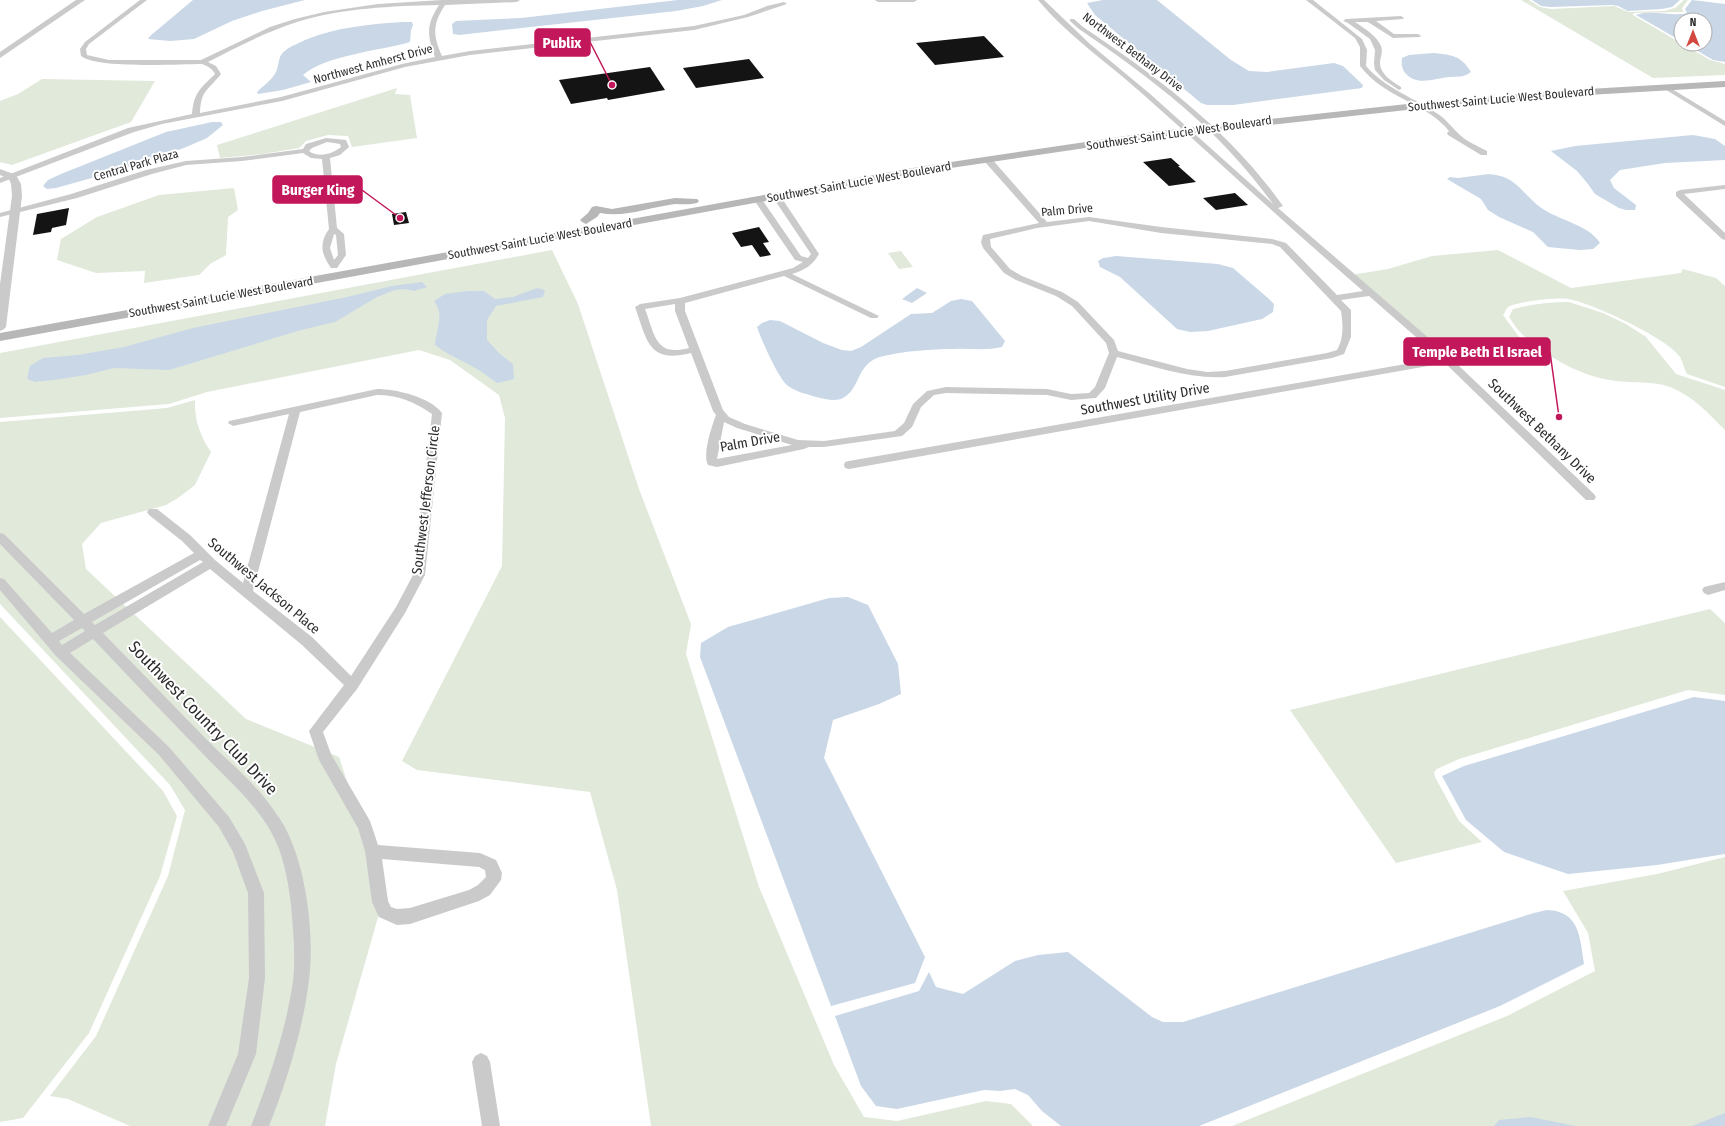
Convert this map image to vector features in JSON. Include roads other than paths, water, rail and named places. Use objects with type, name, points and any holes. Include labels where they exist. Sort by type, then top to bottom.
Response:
[{"type":"main road","points":[[0,326],[819,179],[993,154],[1036,143],[1202,120],[1407,98],[1646,81],[1725,78]]},
{"type":"main road","points":[[1665,87],[1666,83],[1725,78]]},
{"type":"main road","points":[[1585,92],[1591,89],[1640,85],[1646,81]]},
{"type":"main road","name":"Southwest Saint Lucie West Boulevard","points":[[0,337],[888,176],[909,169],[973,157],[1210,128],[1416,106],[1585,92],[1725,84]]},
{"type":"main road","points":[[758,200],[772,191],[819,179]]},
{"type":"main road","points":[[648,220],[669,212],[743,198],[763,189]]},
{"type":"main road","points":[[236,294],[266,285],[319,275],[329,272],[334,266]]},
{"type":"street","points":[[0,56],[81,0]]},
{"type":"street","points":[[144,0],[87,43],[83,48],[81,57],[109,62],[202,62],[212,65],[217,70],[218,74],[200,93],[197,99],[196,114]]},
{"type":"street","points":[[202,62],[261,33],[296,20],[318,15],[369,6],[517,0]]},
{"type":"street","points":[[878,0],[914,0]]},
{"type":"street","name":"Northwest Bethany Drive","points":[[1041,0],[1088,45],[1178,123]]},
{"type":"street","name":"Northwest Bethany Drive","points":[[1052,0],[1081,28],[1148,74],[1202,120]]},
{"type":"street","points":[[1309,0],[1363,43],[1364,48],[1362,66],[1368,74],[1388,90],[1407,98],[1419,111],[1444,130],[1458,136],[1467,143],[1467,146],[1481,154]]},
{"type":"street","points":[[1320,0],[1370,36],[1377,44],[1379,49],[1376,67],[1380,73],[1406,93],[1407,98]]},
{"type":"street","points":[[439,58],[432,41],[430,31],[433,21],[444,2]]},
{"type":"street","name":"Northwest Amherst Drive","points":[[0,181],[131,130],[196,114],[282,99],[380,70],[439,58],[694,28],[746,16],[769,7],[784,4]]},
{"type":"street","points":[[1337,22],[1401,18]]},
{"type":"street","points":[[1370,20],[1393,36],[1418,36]]},
{"type":"street","points":[[1665,87],[1725,124]]},
{"type":"street","name":"Southwest Bethany Drive","points":[[1202,120],[1236,152],[1282,209],[1312,242]]},
{"type":"street","name":"Southwest Bethany Drive","points":[[1178,123],[1446,360],[1590,497]]},
{"type":"street","points":[[326,140],[339,140],[345,144],[345,147],[339,152],[326,156],[309,155],[305,151],[309,146],[326,140]]},
{"type":"street","name":"Central Park Plaza","points":[[0,216],[186,162],[242,159],[305,151]]},
{"type":"street","points":[[987,155],[1045,225]]},
{"type":"street","points":[[326,156],[333,229],[326,238],[327,257],[334,266],[342,255],[340,234],[333,229]]},
{"type":"street","points":[[0,172],[13,177],[16,184],[17,196],[0,326]]},
{"type":"street","points":[[1725,188],[1680,192],[1680,196],[1725,237]]},
{"type":"street","points":[[695,350],[672,353],[661,352],[656,347],[640,307],[680,301],[796,270],[810,262],[815,254],[776,196]]},
{"type":"street","points":[[758,200],[798,258],[810,262]]},
{"type":"street","points":[[770,218],[788,214]]},
{"type":"street","name":"Palm Drive","points":[[817,444],[798,443],[741,426],[725,419],[721,415],[716,429],[711,458],[712,462],[717,463],[817,444],[898,434],[908,425],[917,406],[931,393],[946,390],[1047,392],[1071,397],[1092,396],[1100,388],[1114,353],[1111,342],[1075,304],[1059,294],[1019,278],[1006,271],[987,248],[985,242],[986,237],[1045,225],[1095,220],[1161,230],[1272,242],[1283,245],[1346,310],[1348,319],[1345,346],[1342,352],[1329,356],[1225,374],[1207,375],[1187,372],[1114,353]]},
{"type":"street","points":[[789,244],[806,241]]},
{"type":"street","points":[[785,272],[793,278],[874,316]]},
{"type":"street","points":[[1335,298],[1370,293]]},
{"type":"street","points":[[680,301],[680,311],[718,411],[721,415]]},
{"type":"street","name":"Southwest Utility Drive","points":[[849,465],[1446,360]]},
{"type":"street","name":"Southwest Jefferson Circle","points":[[233,423],[376,392],[390,391],[425,404],[437,413],[419,575],[401,610],[352,685],[316,731],[324,756],[365,826],[373,851],[380,902],[385,912],[397,917],[410,916],[473,896],[484,890],[493,880],[494,873],[491,865],[480,860],[373,851]]},
{"type":"street","points":[[247,592],[295,410]]},
{"type":"street","name":"Southwest Jackson Place","points":[[153,512],[186,538],[211,563],[307,642],[352,685]]},
{"type":"street","name":"Southwest Country Club Drive","points":[[0,537],[251,792],[275,825],[288,851],[297,889],[302,936],[301,980],[289,1037],[269,1103],[260,1126]]},
{"type":"street","points":[[50,640],[201,554]]},
{"type":"street","points":[[61,652],[211,563]]},
{"type":"street","points":[[0,582],[61,652],[164,751],[224,822],[240,849],[256,893],[257,978],[247,1054],[217,1126]]},
{"type":"street","points":[[1708,590],[1725,586]]},
{"type":"street","points":[[481,1062],[491,1126]]},
{"type":"water","points":[[193,0],[305,0],[262,11],[232,21],[194,39],[170,41],[148,39]]},
{"type":"water","points":[[678,0],[722,0],[703,6],[676,11],[459,35],[453,34],[452,24],[456,21],[521,18]]},
{"type":"water","points":[[1103,0],[1157,0],[1231,60],[1249,71],[1267,72],[1334,63],[1343,66],[1363,85],[1362,88],[1233,105],[1207,105],[1201,103],[1095,15],[1087,3]]},
{"type":"water","points":[[1532,0],[1680,0],[1672,7],[1628,11],[1612,5],[1541,6]]},
{"type":"water","points":[[1692,0],[1725,4],[1725,62],[1713,60],[1700,52],[1713,52],[1713,12],[1686,12],[1685,9]]},
{"type":"water","points":[[1648,13],[1673,14],[1673,36],[1636,15]]},
{"type":"water","points":[[412,22],[413,25],[410,42],[354,54],[325,63],[313,68],[303,75],[311,82],[283,90],[258,94],[257,92],[275,75],[283,52],[305,40],[341,29],[366,25]]},
{"type":"water","points":[[1433,53],[1445,54],[1459,59],[1471,72],[1461,76],[1422,81],[1412,78],[1404,71],[1402,58],[1409,55]]},
{"type":"water","points":[[212,122],[221,122],[223,125],[207,138],[184,148],[113,172],[56,188],[47,189],[43,186],[48,180],[61,174],[166,132]]},
{"type":"water","points":[[1693,135],[1715,139],[1725,146],[1725,160],[1665,163],[1620,170],[1610,180],[1614,188],[1636,205],[1635,210],[1619,208],[1595,194],[1577,171],[1551,151],[1575,146]]},
{"type":"water","points":[[1489,174],[1510,180],[1540,207],[1588,231],[1600,243],[1593,249],[1580,250],[1548,247],[1533,232],[1499,217],[1488,210],[1481,199],[1447,179],[1450,177],[1458,178]]},
{"type":"water","points":[[1116,256],[1218,264],[1233,268],[1274,304],[1273,312],[1262,319],[1208,331],[1190,332],[1177,329],[1120,277],[1100,267],[1098,261],[1103,258]]},
{"type":"water","points":[[422,282],[427,287],[414,291],[405,289],[395,290],[377,297],[335,322],[301,330],[169,370],[114,368],[86,375],[54,380],[35,382],[27,379],[30,366],[43,358],[78,355],[124,347],[193,328],[347,297],[392,286]]},
{"type":"water","points":[[537,288],[545,290],[543,297],[496,306],[487,320],[487,340],[500,354],[513,364],[514,379],[497,383],[479,370],[435,345],[439,322],[439,312],[434,301],[445,294],[468,291],[484,291],[495,299],[513,297]]},
{"type":"water","points":[[917,288],[927,293],[912,303],[902,299]]},
{"type":"water","points":[[961,299],[972,301],[1005,341],[1002,347],[984,349],[927,350],[884,356],[875,359],[868,364],[863,369],[849,394],[837,400],[816,397],[788,386],[775,368],[757,327],[770,320],[780,321],[823,343],[842,350],[851,351],[861,347],[911,314],[932,313],[951,301]]},
{"type":"water","points":[[848,597],[868,605],[898,664],[901,694],[879,704],[833,720],[824,758],[925,957],[915,983],[831,1006],[700,657],[701,643],[728,627],[829,598]]},
{"type":"water","points":[[1694,697],[1725,701],[1725,854],[1657,865],[1568,874],[1504,852],[1466,820],[1442,776],[1464,766]]},
{"type":"water","points":[[1547,910],[1566,915],[1572,921],[1579,936],[1584,964],[1500,1006],[1199,1126],[1061,1126],[1042,1111],[1028,1095],[1015,1089],[1000,1091],[984,1090],[897,1109],[876,1106],[861,1086],[835,1016],[919,991],[929,972],[936,987],[963,994],[1015,961],[1038,955],[1068,952],[1152,1017],[1163,1022],[1183,1022]]},
{"type":"water","points":[[1725,1113],[1725,1126],[1692,1126]]},
{"type":"water","points":[[1531,1117],[1575,1126],[1494,1126],[1499,1120]]},
{"type":"place","name":"Publix","points":[[612,85]]},
{"type":"place","name":"Burger King","points":[[400,218]]},
{"type":"place","name":"Temple Beth El Israel","points":[[1559,417]]}]
